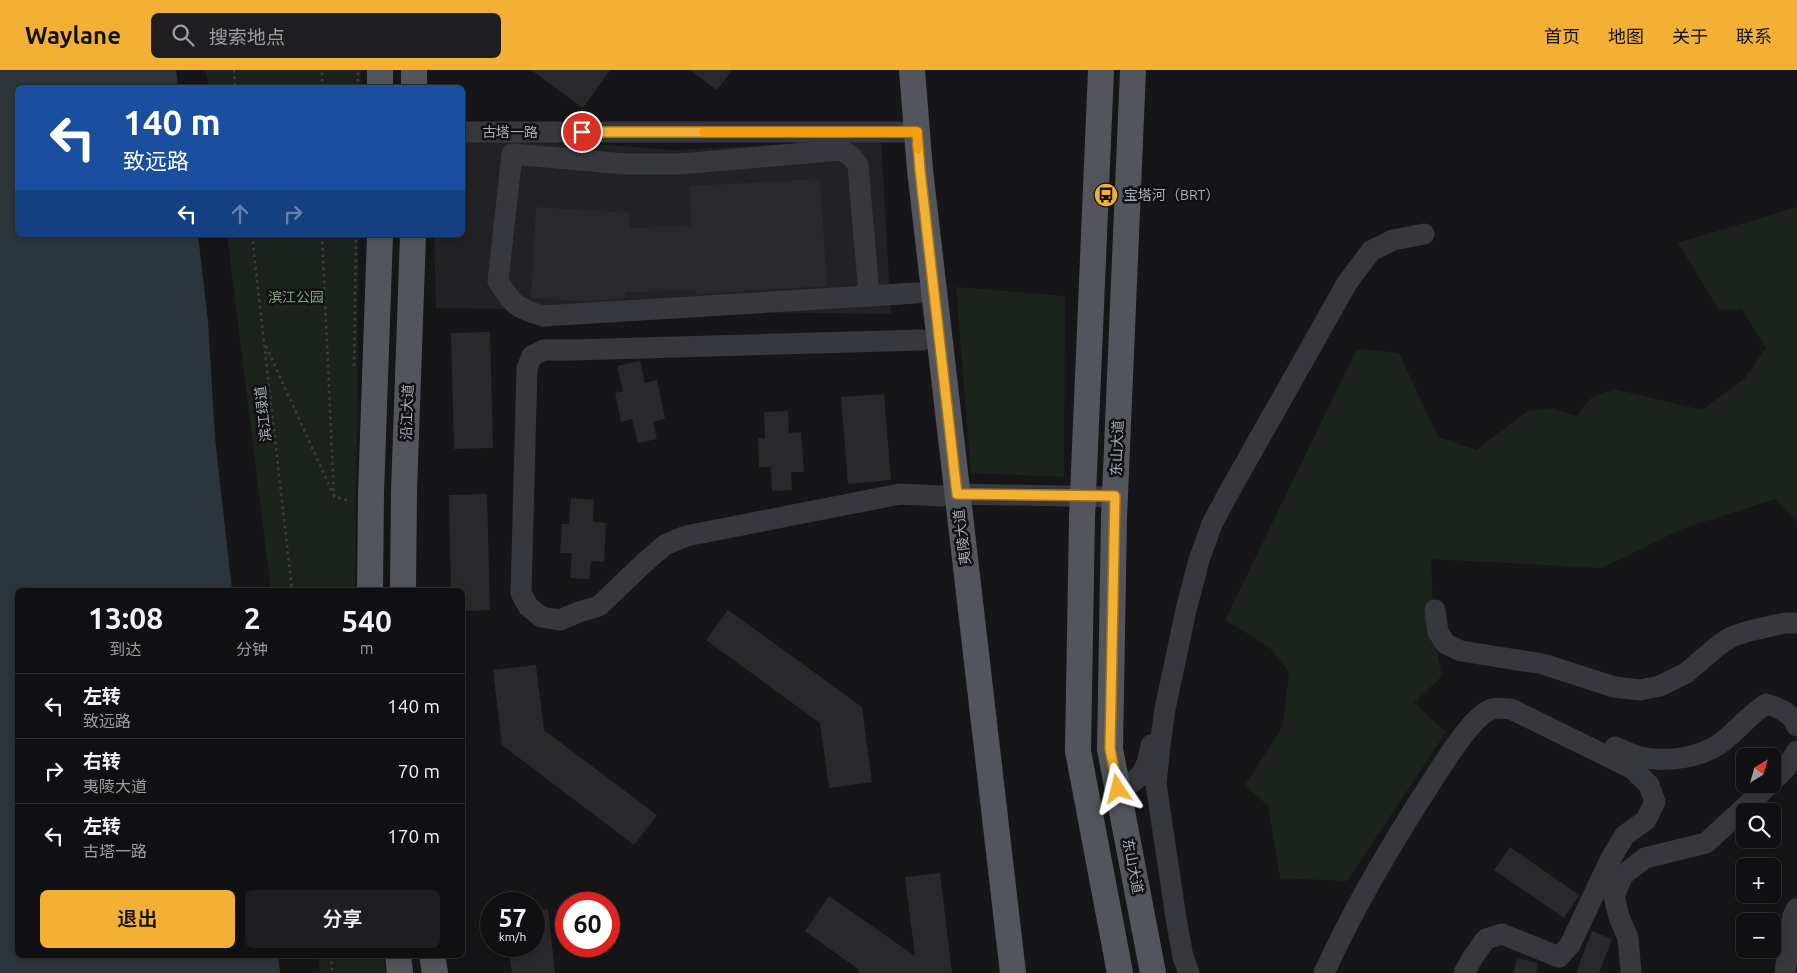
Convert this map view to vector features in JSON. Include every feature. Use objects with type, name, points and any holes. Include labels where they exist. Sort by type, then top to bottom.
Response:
[{"type":"main road","points":[[380,70],[380,85]]},
{"type":"main road","points":[[414,70],[414,85]]},
{"type":"main road","name":"夷陵大道","points":[[895,70],[908,132],[920,170],[949,495],[996,973]]},
{"type":"main road","name":"夷陵大道","points":[[912,70],[908,132],[917,293],[922,340],[949,495],[1013,973]]},
{"type":"main road","points":[[1101,70],[1083,496],[1078,751],[1120,973]]},
{"type":"main road","name":"东山大道","points":[[1132,70],[1115,496],[1110,749],[1153,973]]},
{"type":"main road","points":[[370,588],[370,493],[380,237]]},
{"type":"main road","name":"沿江大道","points":[[403,588],[404,491],[414,237]]},
{"type":"main road","points":[[398,958],[400,973]]},
{"type":"main road","points":[[432,958],[435,973]]},
{"type":"street","name":"古塔一路","points":[[465,132],[908,132]]},
{"type":"street","points":[[869,296],[858,165],[852,156],[841,150],[680,164],[625,164],[512,154],[498,281],[509,298],[522,309],[543,316],[869,296],[917,293]]},
{"type":"street","points":[[1189,973],[1183,957],[1176,918],[1156,784],[1164,710],[1186,610],[1200,560],[1216,516],[1347,283],[1371,250],[1393,240],[1424,234]]},
{"type":"street","points":[[922,340],[544,350],[532,356],[527,368],[521,593],[528,606],[541,617],[560,620],[598,606],[665,545],[686,536],[900,494],[1115,496]]},
{"type":"street","points":[[753,358],[776,357],[792,353],[798,344]]},
{"type":"street","points":[[1435,610],[1438,632],[1446,644],[1461,650],[1543,664],[1614,687],[1640,690],[1660,686],[1686,673],[1731,637],[1785,623],[1797,624]]},
{"type":"street","points":[[1608,744],[1641,757],[1672,760],[1695,755],[1721,743],[1754,712],[1766,704],[1778,707],[1793,717],[1797,726]]},
{"type":"street","points":[[1324,973],[1342,932],[1405,822],[1456,745],[1476,720],[1493,708],[1511,709],[1633,769],[1649,785],[1655,802],[1646,820],[1625,835],[1615,850],[1570,945],[1559,957],[1502,934],[1486,940],[1464,973]]},
{"type":"street","points":[[1118,789],[1131,785],[1142,774],[1152,741],[1156,734],[1161,733]]},
{"type":"street","points":[[1781,773],[1796,753]]},
{"type":"street","points":[[1631,973],[1628,938],[1619,917],[1614,896],[1624,875],[1645,858],[1706,843],[1760,793]]},
{"type":"street","points":[[1785,973],[1792,924],[1797,908]]},
{"type":"path","points":[[234,70],[236,85]]},
{"type":"path","points":[[322,70],[322,85]]},
{"type":"path","points":[[358,70],[358,85]]},
{"type":"path","name":"滨江绿道","points":[[252,237],[292,588]]},
{"type":"path","points":[[322,237],[334,497]]},
{"type":"path","points":[[264,342],[334,497]]},
{"type":"path","points":[[334,497],[352,501]]},
{"type":"path","points":[[331,958],[332,973]]},
{"type":"shaded area","points":[[0,70],[176,70],[178,85],[15,85],[15,237],[198,237],[208,321],[215,438],[232,588],[15,588],[15,958],[278,958],[280,973],[0,973]]},
{"type":"shaded area","points":[[465,134],[674,150],[881,139],[891,314],[436,308],[434,237],[465,237]]},
{"type":"green space","points":[[205,70],[361,70],[360,85],[209,85]]},
{"type":"green space","points":[[1797,207],[1797,521],[1775,499],[1684,528],[1602,568],[1431,559],[1434,636],[1442,676],[1414,703],[1446,732],[1347,881],[1280,878],[1268,806],[1245,785],[1283,726],[1289,672],[1269,647],[1225,620],[1357,349],[1399,353],[1438,437],[1476,450],[1528,411],[1553,409],[1576,416],[1592,397],[1614,389],[1702,410],[1744,379],[1766,348],[1742,309],[1719,310],[1678,243]]},
{"type":"green space","name":"滨江公园","points":[[227,237],[359,237],[355,588],[271,588]]},
{"type":"green space","points":[[956,287],[1065,296],[1064,477],[971,473]]},
{"type":"green space","points":[[318,958],[384,958],[386,973],[320,973]]},
{"type":"building","points":[[531,70],[610,70],[583,108]]},
{"type":"building","points":[[690,70],[732,70],[717,90]]},
{"type":"building","points":[[820,179],[827,286],[695,294],[695,291],[625,292],[625,298],[579,301],[531,298],[536,207],[630,213],[629,228],[691,226],[689,186]]},
{"type":"building","points":[[490,332],[493,448],[454,449],[451,333]]},
{"type":"building","points":[[640,361],[645,383],[657,380],[665,419],[653,422],[657,439],[638,443],[632,419],[621,422],[615,393],[623,391],[617,366]]},
{"type":"building","points":[[884,394],[891,480],[848,484],[841,397]]},
{"type":"building","points":[[788,411],[789,433],[801,432],[804,472],[791,472],[792,490],[772,491],[771,467],[759,467],[758,438],[765,438],[764,412]]},
{"type":"building","points":[[487,494],[490,610],[465,611],[465,588],[451,588],[449,495]]},
{"type":"building","points":[[571,498],[594,500],[593,522],[606,523],[604,562],[591,561],[589,579],[570,578],[572,553],[560,553],[562,524],[569,524]]},
{"type":"building","points":[[728,610],[862,707],[872,782],[829,788],[820,723],[706,640]]},
{"type":"building","points":[[536,665],[544,730],[657,815],[634,845],[502,745],[493,670]]},
{"type":"building","points":[[1510,847],[1579,895],[1564,918],[1494,870]]},
{"type":"building","points":[[940,873],[952,973],[859,973],[858,969],[805,931],[829,896],[915,956],[905,877]]},
{"type":"building","points":[[545,909],[548,909],[555,973],[512,973],[510,957],[545,957]]},
{"type":"building","points":[[1592,931],[1612,939],[1599,973],[1576,973]]},
{"type":"building","points":[[1517,958],[1538,963],[1536,973],[1513,973]]},
{"type":"slow traffic","points":[[704,132],[917,132],[918,149]]},
{"type":"place","name":"宝塔河（BRT）","points":[[1106,195]]},
{"type":"route","points":[[582,132],[917,132],[957,494],[1115,496],[1110,749],[1118,789]]}]
